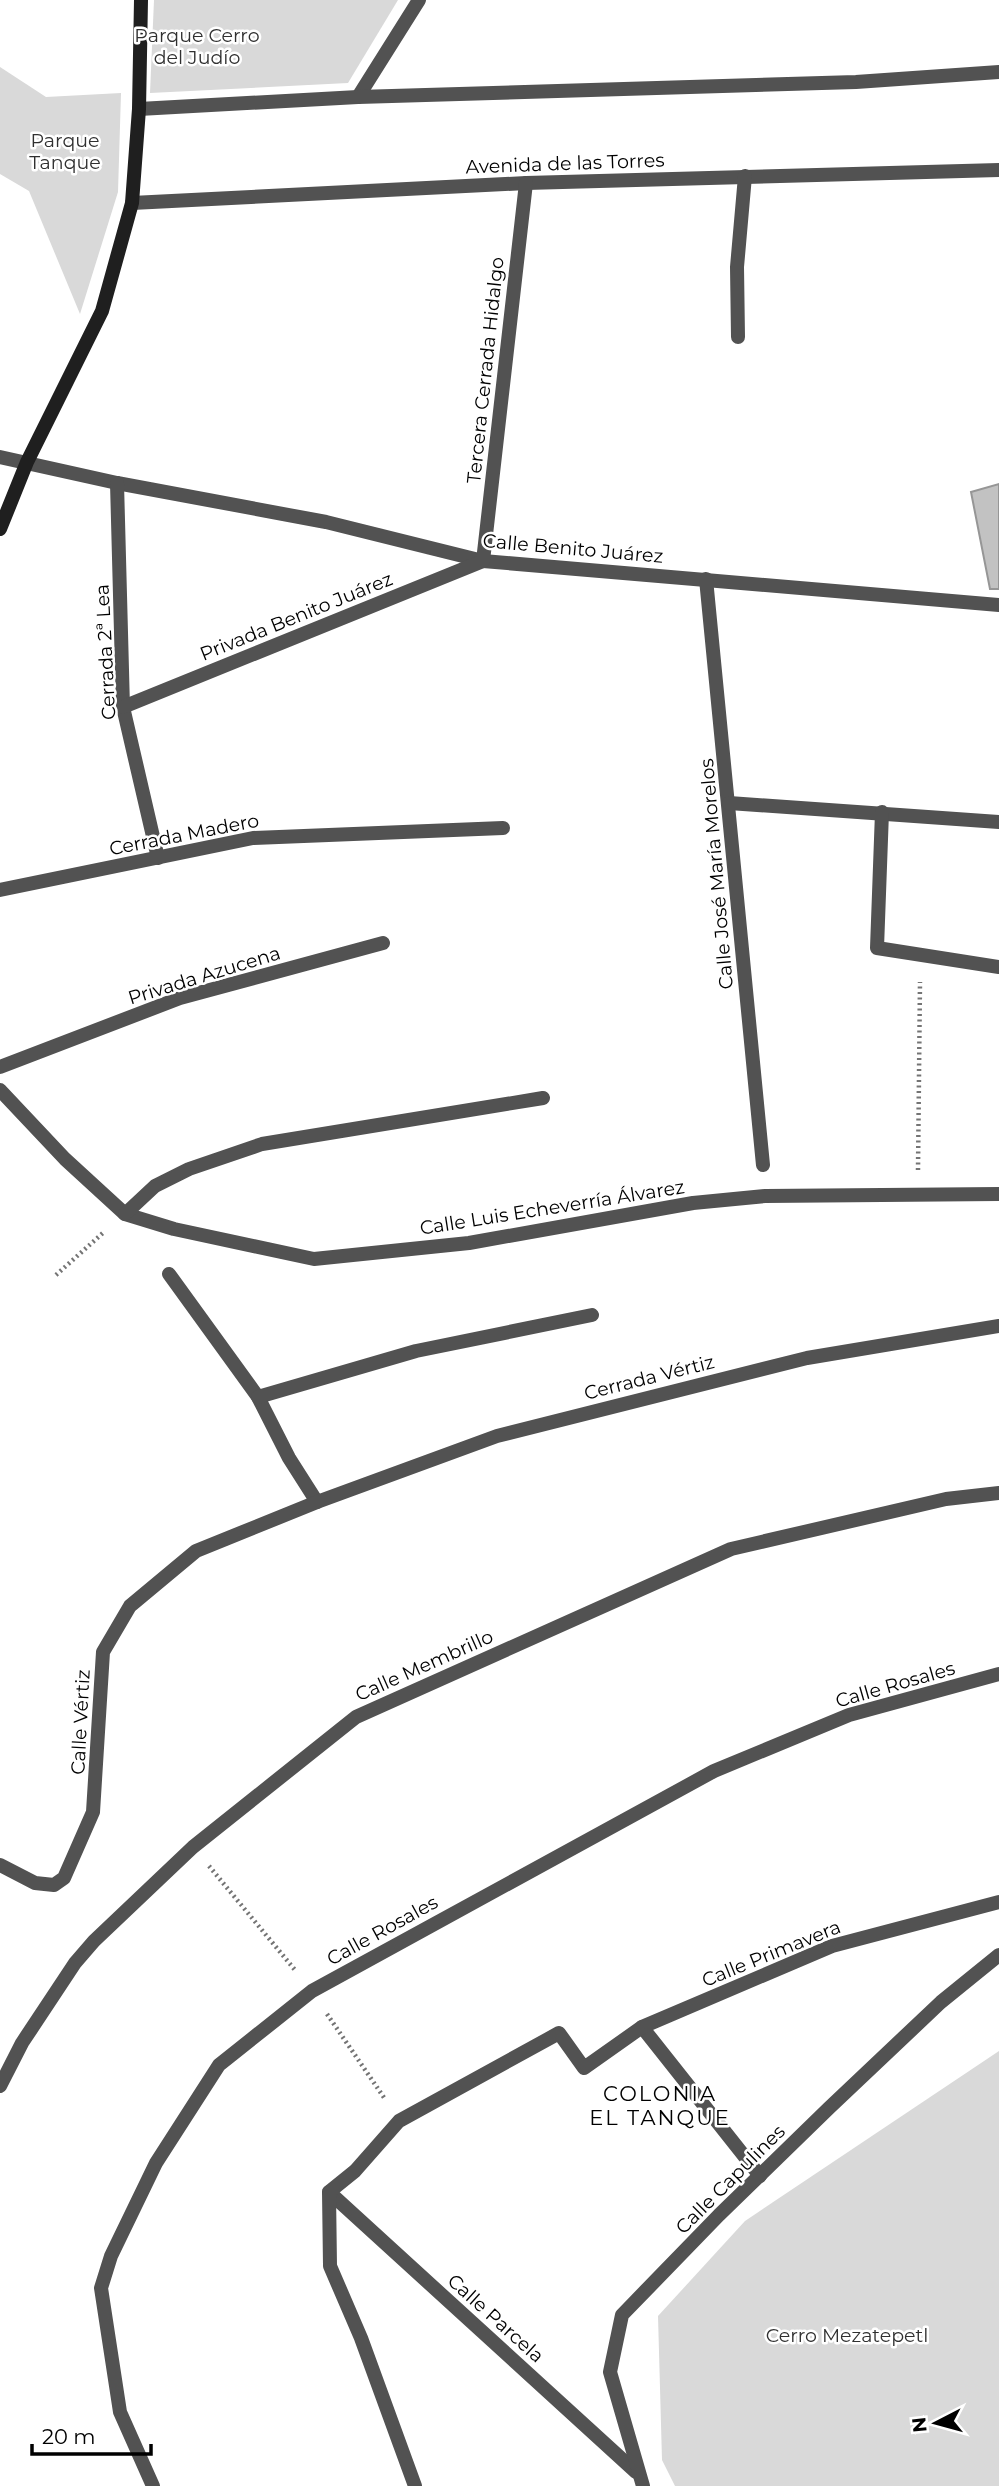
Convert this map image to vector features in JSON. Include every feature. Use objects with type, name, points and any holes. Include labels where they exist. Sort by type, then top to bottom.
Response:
[{"type":"street","points":[[0,529],[27,462],[102,311],[132,203],[139,109],[141,0]]},
{"type":"street","points":[[358,97],[419,0]]},
{"type":"street","points":[[139,109],[358,97],[856,82],[999,72]]},
{"type":"street","name":"Avenida de las Torres","points":[[132,203],[526,183],[999,170]]},
{"type":"street","points":[[738,337],[737,267],[746,176]]},
{"type":"street","name":"Tercera Cerrada Hidalgo","points":[[483,561],[526,183]]},
{"type":"street","name":"Calle Benito Juárez","points":[[0,457],[117,483],[326,522],[483,561],[999,605]]},
{"type":"street","name":"Cerrada 2ª Lea","points":[[117,483],[123,707],[158,858]]},
{"type":"street","name":"Privada Benito Juárez","points":[[123,707],[483,561]]},
{"type":"street","name":"Calle José María Morelos","points":[[706,579],[763,1165]]},
{"type":"street","points":[[729,803],[999,822]]},
{"type":"street","points":[[882,812],[877,948],[999,968]]},
{"type":"street","name":"Cerrada Madero","points":[[0,890],[253,838],[503,828]]},
{"type":"street","name":"Privada Azucena","points":[[0,1067],[180,998],[383,943]]},
{"type":"street","name":"Calle Luis Echeverría Álvarez","points":[[0,1090],[65,1158],[125,1214],[174,1229],[314,1259],[469,1243],[694,1203],[765,1196],[999,1194]]},
{"type":"street","points":[[125,1214],[155,1186],[189,1169],[262,1144],[543,1098]]},
{"type":"street","points":[[169,1274],[258,1397],[289,1458],[317,1502]]},
{"type":"street","points":[[258,1397],[416,1352],[592,1315]]},
{"type":"street","name":"Cerrada Vértiz","points":[[317,1502],[523,1429],[807,1358],[999,1326]]},
{"type":"street","name":"Calle Membrillo","points":[[0,2086],[22,2043],[75,1963],[94,1941],[193,1847],[356,1717],[731,1549],[946,1499],[999,1493]]},
{"type":"street","name":"Calle Vértiz","points":[[0,1865],[35,1883],[54,1885],[64,1878],[93,1812],[103,1652],[130,1606],[196,1551],[317,1502]]},
{"type":"street","name":"Calle Rosales","points":[[153,2486],[120,2412],[104,2325],[101,2288],[111,2256],[156,2162],[219,2065],[312,1991],[715,1772],[849,1715],[999,1674]]},
{"type":"street","name":"Calle Primavera","points":[[329,2192],[355,2171],[399,2121],[559,2033],[584,2068],[642,2027],[832,1947],[999,1902]]},
{"type":"street","name":"Calle Capulines","points":[[640,2479],[610,2372],[622,2315],[760,2176],[932,2011],[999,1955]]},
{"type":"street","points":[[642,2027],[760,2176]]},
{"type":"street","points":[[329,2192],[330,2266],[361,2338],[415,2486]]},
{"type":"street","name":"Calle Parcela","points":[[329,2192],[640,2479]]},
{"type":"path","points":[[917,1195],[920,955]]},
{"type":"path","points":[[55,1275],[125,1214]]},
{"type":"green space","name":"Parque Cerro del Judío","points":[[154,0],[398,0],[348,83],[150,93]]},
{"type":"green space","name":"Parque Tanque","points":[[0,67],[46,97],[121,93],[118,192],[80,314],[29,191],[0,174]]},
{"type":"green space","name":"Cerro Mezatepetl","points":[[999,2051],[999,2486],[675,2486],[662,2460],[658,2316],[745,2221]]},
{"type":"building","points":[[999,484],[999,589],[990,589],[971,492]]},
{"type":"district","name":"COLONIA EL TANQUE","points":[[660,2106]]}]
